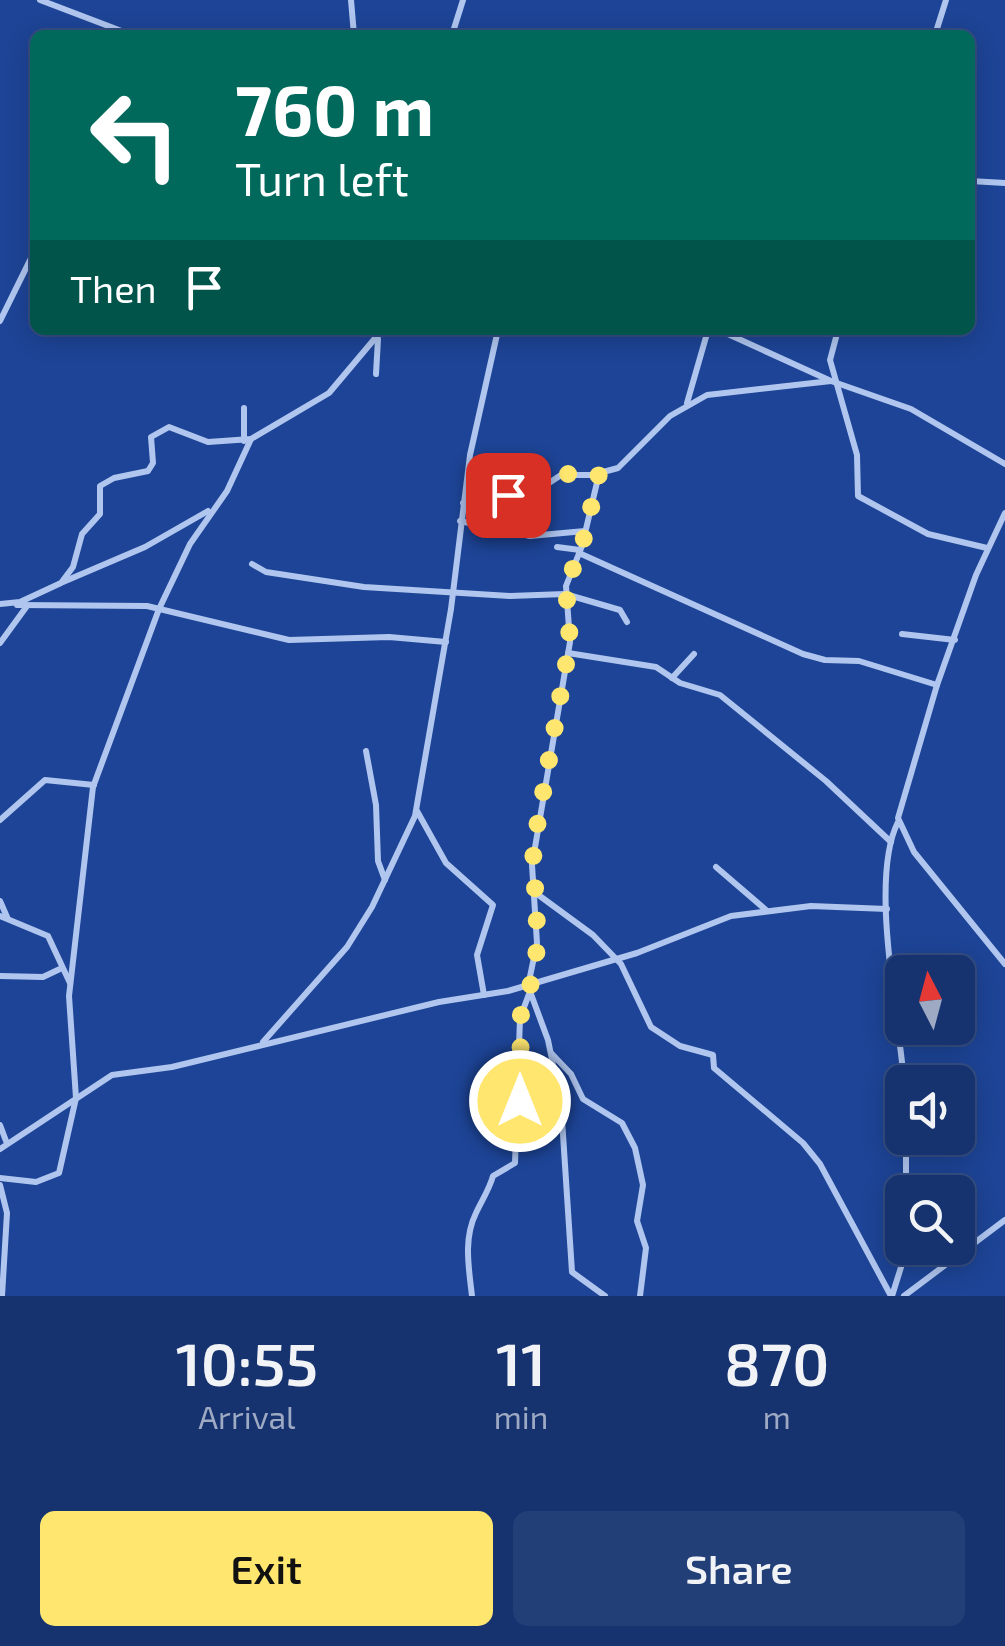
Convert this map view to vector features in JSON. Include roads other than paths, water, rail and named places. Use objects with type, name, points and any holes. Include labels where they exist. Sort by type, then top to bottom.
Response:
[{"type":"street","points":[[40,0],[119,30]]},
{"type":"street","points":[[351,0],[354,30]]},
{"type":"street","points":[[454,30],[463,0]]},
{"type":"street","points":[[936,30],[946,0]]},
{"type":"street","points":[[975,182],[1005,183]]},
{"type":"street","points":[[0,321],[30,260]]},
{"type":"street","points":[[61,584],[71,571],[82,534],[100,514],[100,486],[114,478],[148,471],[153,461],[151,438],[156,431],[173,428],[208,442],[247,440],[328,392],[379,335]]},
{"type":"street","points":[[376,374],[380,335]]},
{"type":"street","points":[[260,1045],[346,947],[385,880],[417,811],[446,642],[463,503],[497,335]]},
{"type":"street","points":[[687,404],[707,335]]},
{"type":"street","points":[[730,335],[832,382],[911,409],[1005,464]]},
{"type":"street","points":[[836,335],[830,351],[832,382],[857,455],[858,496],[928,534],[987,548]]},
{"type":"street","points":[[463,503],[546,485],[562,474],[599,474],[628,461],[687,404],[707,396],[767,385],[832,382]]},
{"type":"street","points":[[2,1296],[7,1201],[0,1182],[36,1182],[56,1177],[76,1098],[71,984],[94,785],[159,609],[210,511],[227,491],[247,440],[244,408]]},
{"type":"street","points":[[472,1296],[467,1256],[474,1215],[486,1200],[494,1176],[515,1163],[520,1018],[538,944],[532,890],[533,849],[568,653],[565,594],[599,474]]},
{"type":"street","points":[[0,604],[20,602],[61,584],[145,546],[195,515],[210,511]]},
{"type":"street","points":[[902,1065],[887,908],[891,842],[937,685],[987,548],[1005,513]]},
{"type":"street","points":[[460,521],[530,536],[585,531]]},
{"type":"street","points":[[557,548],[580,552],[782,647],[816,659],[859,660],[937,685]]},
{"type":"street","points":[[252,564],[266,572],[364,587],[510,596],[565,594],[620,610],[627,622]]},
{"type":"street","points":[[0,604],[109,603],[159,609],[289,640],[378,637],[446,642]]},
{"type":"street","points":[[0,643],[28,605]]},
{"type":"street","points":[[902,634],[954,640]]},
{"type":"street","points":[[568,653],[656,667],[672,678],[726,698],[826,781],[891,842]]},
{"type":"street","points":[[672,678],[694,654]]},
{"type":"street","points":[[366,751],[376,805],[378,861],[385,880]]},
{"type":"street","points":[[0,820],[47,780],[94,785]]},
{"type":"street","points":[[417,811],[446,863],[493,905],[476,955],[484,994]]},
{"type":"street","points":[[898,818],[914,852],[1005,964]]},
{"type":"street","points":[[716,867],[767,910]]},
{"type":"street","points":[[532,890],[593,935],[616,960],[632,980],[642,1014],[651,1027],[680,1046],[714,1054],[714,1068],[803,1144],[837,1188],[852,1230],[892,1296]]},
{"type":"street","points":[[0,901],[4,916],[48,936],[71,984]]},
{"type":"street","points":[[2,1146],[112,1075],[172,1067],[484,994],[529,990],[712,921],[767,910],[887,908]]},
{"type":"street","points":[[0,976],[43,978],[62,968]]},
{"type":"street","points":[[529,990],[551,1053],[562,1113],[572,1272],[605,1296]]},
{"type":"street","points":[[551,1053],[571,1074],[583,1099],[619,1120],[635,1148],[643,1185],[637,1222],[646,1248],[640,1296]]},
{"type":"street","points":[[0,1125],[6,1132],[2,1146]]},
{"type":"street","points":[[904,1296],[1005,1220]]},
{"type":"street","points":[[892,1296],[902,1265]]}]
